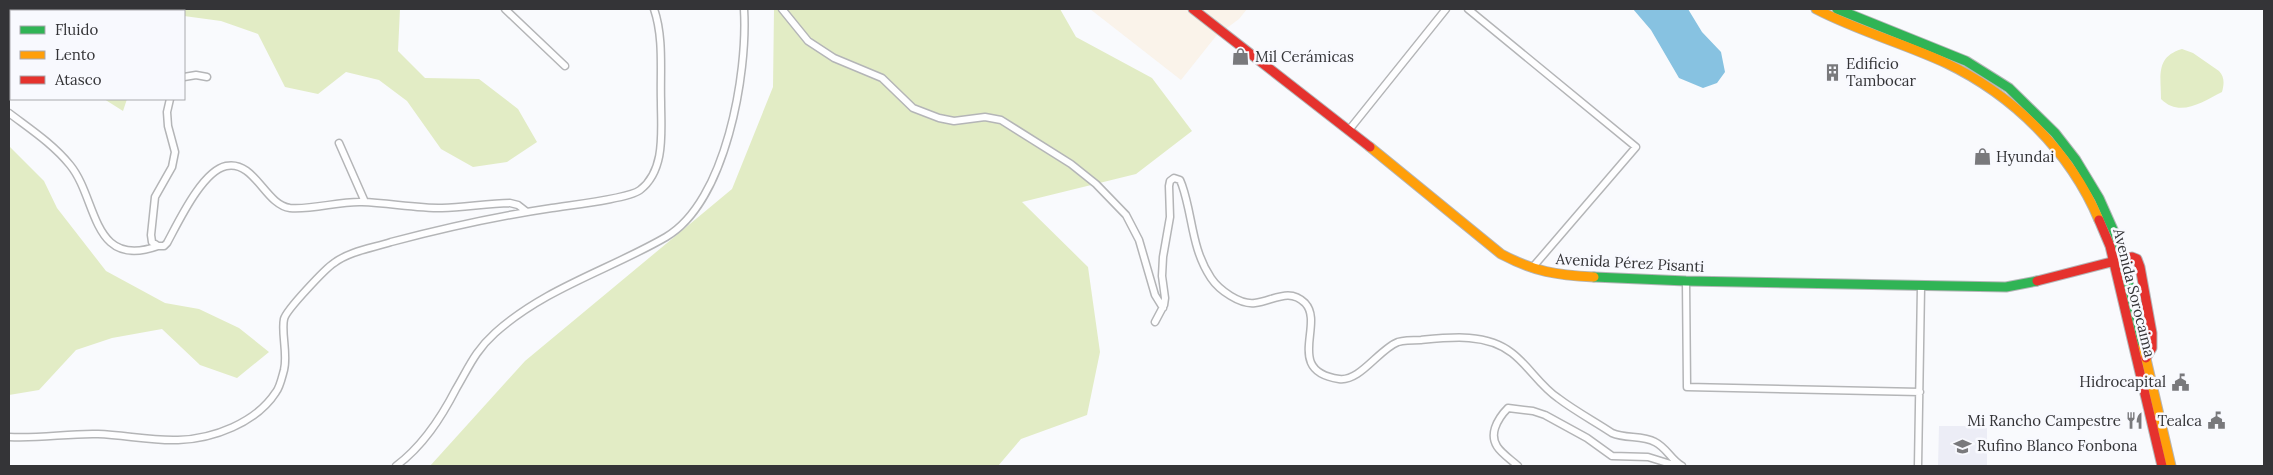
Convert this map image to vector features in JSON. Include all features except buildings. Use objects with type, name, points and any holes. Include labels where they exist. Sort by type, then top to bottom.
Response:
[{"type":"main road","name":"Avenida Pérez Pisanti","points":[[1193,9],[1349,130],[1501,254],[1532,268],[1556,275],[1686,281],[1921,287],[2006,287],[2044,280],[2118,260]]},
{"type":"main road","name":"Avenida Sorocaima","points":[[1816,9],[1846,24],[1964,72],[2001,95],[2029,118],[2056,146],[2081,183],[2118,260],[2146,358],[2172,466]]},
{"type":"main road","name":"Avenida Sorocaima","points":[[1837,9],[1966,61],[2009,88],[2056,133],[2076,160],[2099,198],[2118,243],[2118,260],[2162,466]]},
{"type":"main road","points":[[2118,260],[2132,257],[2137,259],[2140,267],[2152,333],[2152,348],[2146,358]]},
{"type":"street","points":[[505,9],[565,66]]},
{"type":"street","points":[[9,437],[54,438],[96,434],[175,441],[195,440],[230,428],[245,421],[276,392],[285,367],[284,318],[292,306],[334,263],[358,252],[474,222],[626,195],[639,191],[649,179],[656,166],[661,148],[660,49],[658,20],[654,9]]},
{"type":"street","points":[[396,466],[433,430],[472,358],[494,334],[526,308],[584,276],[667,236],[687,219],[703,199],[727,140],[743,73],[744,9]]},
{"type":"street","points":[[782,9],[808,41],[834,58],[882,78],[913,108],[939,118],[954,121],[984,117],[1001,120],[1071,164],[1096,184],[1126,215],[1140,240],[1155,295],[1163,308]]},
{"type":"street","points":[[1349,130],[1446,9]]},
{"type":"street","points":[[1468,9],[1636,147],[1532,268]]},
{"type":"street","points":[[185,77],[196,75],[207,77]]},
{"type":"street","points":[[158,246],[152,242],[151,235],[155,197],[172,167],[175,152],[167,119],[170,100]]},
{"type":"street","points":[[9,113],[53,146],[72,167],[99,229],[108,240],[129,252],[144,251],[164,246],[196,193],[213,172],[226,166],[240,167],[250,173],[276,200],[289,208],[365,202],[442,208],[510,203],[518,205],[528,212]]},
{"type":"street","points":[[339,143],[365,202]]},
{"type":"street","points":[[1156,322],[1163,308],[1165,298],[1162,276],[1163,257],[1170,217],[1169,186],[1170,181],[1174,178],[1180,180],[1182,184],[1194,242],[1202,262],[1215,284],[1232,296],[1254,304],[1282,295],[1291,295],[1305,304],[1312,319],[1308,339],[1310,359],[1312,365],[1327,375],[1342,380],[1350,378],[1385,349],[1400,341],[1450,337],[1485,340],[1512,352],[1558,398],[1619,436],[1655,442],[1675,462],[1682,466]]},
{"type":"street","points":[[1686,281],[1687,387],[1920,392]]},
{"type":"street","points":[[1918,466],[1921,287]]},
{"type":"street","points":[[1518,466],[1493,442],[1497,422],[1508,408],[1533,411],[1545,415],[1587,438],[1612,456],[1648,457],[1677,466]]},
{"type":"shaded area","points":[[1090,9],[1247,9],[1239,19],[1216,36],[1181,80]]},
{"type":"shaded area","name":"Rufino Blanco Fonbona","points":[[1939,426],[1987,426],[1987,466],[1938,466]]},
{"type":"green space","points":[[9,9],[400,9],[398,51],[425,78],[479,79],[518,109],[537,142],[507,162],[473,167],[441,149],[407,101],[379,80],[346,72],[318,94],[285,87],[258,34],[221,21],[185,16],[185,10],[10,10],[10,49]]},
{"type":"green space","points":[[774,9],[1060,9],[1076,37],[1152,78],[1192,131],[1136,174],[1022,202],[1088,267],[1100,352],[1087,415],[1021,439],[998,466],[430,466],[525,361],[732,189],[773,87]]},
{"type":"green space","points":[[2182,49],[2193,53],[2219,71],[2224,81],[2222,92],[2199,104],[2183,108],[2168,105],[2161,99],[2160,83],[2163,62],[2167,57]]},
{"type":"green space","points":[[106,100],[127,100],[123,111]]},
{"type":"green space","points":[[9,146],[44,181],[57,208],[106,271],[165,303],[199,309],[239,328],[269,352],[237,378],[200,365],[162,329],[112,338],[76,350],[39,390],[9,395]]},
{"type":"water","points":[[1633,9],[1688,9],[1702,32],[1721,52],[1725,72],[1717,83],[1703,88],[1679,78],[1651,30]]},
{"type":"traffic: fast","points":[[1837,9],[1966,61],[2009,88],[2055,133],[2076,160],[2099,198],[2119,243],[2143,346]]},
{"type":"traffic: fast","points":[[1594,277],[1686,281],[2006,287],[2037,281]]},
{"type":"traffic: slow","points":[[1816,9],[1848,24],[1946,63],[1994,91],[2037,128],[2056,148],[2087,195],[2099,220]]},
{"type":"traffic: slow","points":[[1370,147],[1501,254],[1546,272],[1594,277]]},
{"type":"traffic: slow","points":[[2143,346],[2171,466]]},
{"type":"traffic: jam","points":[[1193,9],[1370,147]]},
{"type":"traffic: jam","points":[[2099,220],[2110,246],[2162,466]]},
{"type":"traffic: jam","points":[[2123,259],[2132,257],[2137,259],[2140,267],[2152,333],[2152,348],[2146,358]]},
{"type":"traffic: jam","points":[[2037,281],[2119,260]]},
{"type":"place","name":"Mil Cerámicas","points":[[1241,57]]},
{"type":"place","name":"Edificio Tambocar","points":[[1832,73]]},
{"type":"place","name":"Hyundai","points":[[1982,157]]},
{"type":"place","name":"Hidrocapital","points":[[2180,382]]},
{"type":"place","name":"Mi Rancho Campestre","points":[[2135,421]]},
{"type":"place","name":"Tealca","points":[[2216,421]]},
{"type":"place","name":"Rufino Blanco Fonbona","points":[[1963,446]]}]
